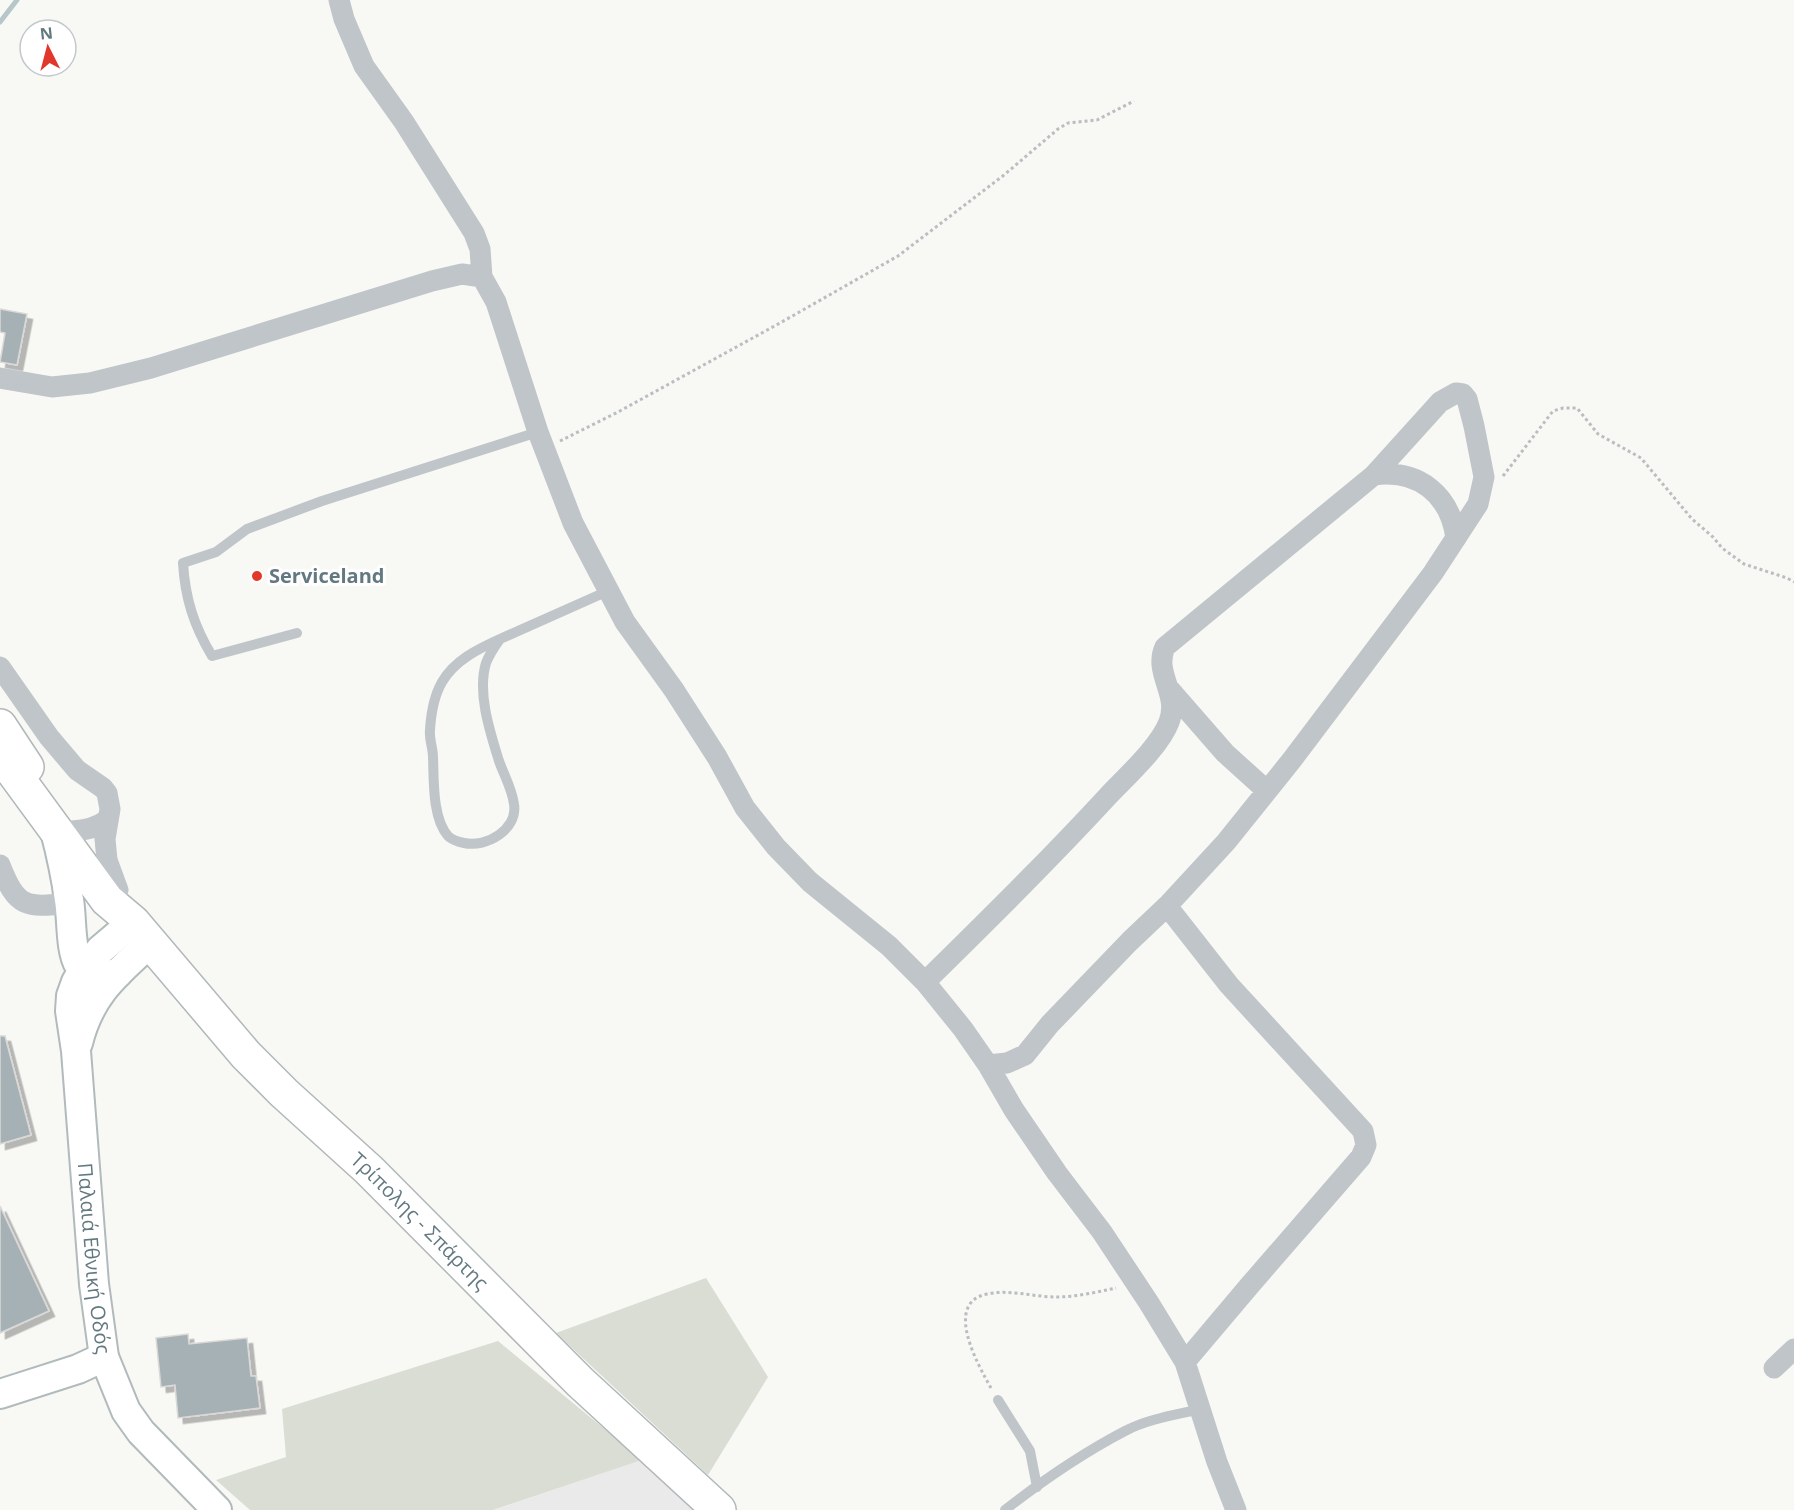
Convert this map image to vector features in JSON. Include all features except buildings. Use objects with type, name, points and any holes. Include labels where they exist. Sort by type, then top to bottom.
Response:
[{"type":"main road","name":"Τρίπολης - Σπάρτης","points":[[0,726],[107,900],[142,932],[212,1016],[284,1093],[369,1170],[580,1382],[719,1510]]},
{"type":"main road","name":"Τρίπολης - Σπάρτης","points":[[0,754],[64,831],[118,890],[142,932]]},
{"type":"main road","points":[[64,831],[74,951],[78,963],[83,970],[94,975],[118,973]]},
{"type":"main road","points":[[76,1051],[87,1013],[104,987],[118,973],[142,932]]},
{"type":"main road","name":"Παλαιά Εθνική Οδός","points":[[142,932],[100,950],[83,970],[71,996],[71,1027],[76,1051],[94,1284],[104,1357],[126,1411],[141,1432],[217,1510]]},
{"type":"main road","points":[[0,1394],[104,1357]]},
{"type":"street","points":[[339,0],[344,19],[364,66],[405,122],[474,233],[480,249],[482,277],[496,302],[542,440],[573,523],[625,621],[717,756],[745,808],[776,847],[810,882],[890,946],[963,1029],[988,1065],[1014,1110],[1057,1173],[1102,1232],[1185,1362],[1217,1462],[1236,1510]]},
{"type":"street","points":[[0,378],[52,387],[90,383],[151,368],[432,281],[462,274],[482,277]]},
{"type":"street","points":[[988,1065],[1007,1063],[1024,1055],[1057,1017],[1167,906],[1226,842],[1267,791],[1426,583],[1478,504],[1484,477],[1474,426],[1467,399],[1463,394],[1456,393],[1440,402],[1374,475],[1165,647],[1160,662],[1170,690],[1218,747],[1267,791]]},
{"type":"street","points":[[1374,475],[1396,474],[1418,480],[1428,486],[1448,509],[1455,526],[1456,538]]},
{"type":"street","points":[[0,667],[49,737],[72,765],[107,793],[110,809],[105,839],[107,860],[118,890]]},
{"type":"street","points":[[924,982],[1043,866],[1146,756],[1169,721],[1172,708],[1170,690]]},
{"type":"street","points":[[64,831],[88,829],[107,820]]},
{"type":"street","points":[[0,865],[10,889],[20,900],[43,906],[70,903]]},
{"type":"street","points":[[1167,906],[1229,985],[1363,1131],[1366,1145],[1364,1152],[1346,1175],[1185,1362]]},
{"type":"street","points":[[1774,1368],[1794,1349]]},
{"type":"lane","points":[[297,633],[212,656],[199,634],[190,610],[183,563],[216,552],[247,529],[322,501],[542,440]]},
{"type":"lane","points":[[500,639],[486,662],[484,698],[499,761],[515,806],[510,823],[498,836],[482,843],[465,843],[449,837],[441,824],[432,777],[433,755],[429,732],[435,697],[450,671],[462,659],[500,639],[608,591]]},
{"type":"lane","points":[[998,1400],[1030,1451],[1037,1487]]},
{"type":"lane","points":[[1005,1510],[1126,1431],[1159,1419],[1201,1409]]},
{"type":"path","points":[[542,440],[618,412],[898,255],[1004,175],[1058,129],[1068,123],[1097,120],[1134,100]]},
{"type":"path","points":[[1478,504],[1514,464],[1553,411],[1577,408],[1598,434],[1641,458],[1692,519],[1722,548],[1744,564],[1794,582]]},
{"type":"path","points":[[998,1400],[982,1372],[967,1331],[964,1315],[969,1302],[986,1294],[1058,1297],[1136,1284]]},
{"type":"shaded area","points":[[706,1278],[768,1377],[708,1475],[556,1333]]},
{"type":"shaded area","points":[[498,1341],[642,1460],[493,1510],[250,1510],[216,1480],[286,1457],[282,1409]]},
{"type":"shaded area","points":[[642,1460],[694,1510],[494,1510]]},
{"type":"waterway","points":[[0,22],[17,0]]},
{"type":"place","name":"Serviceland","points":[[257,576]]}]
